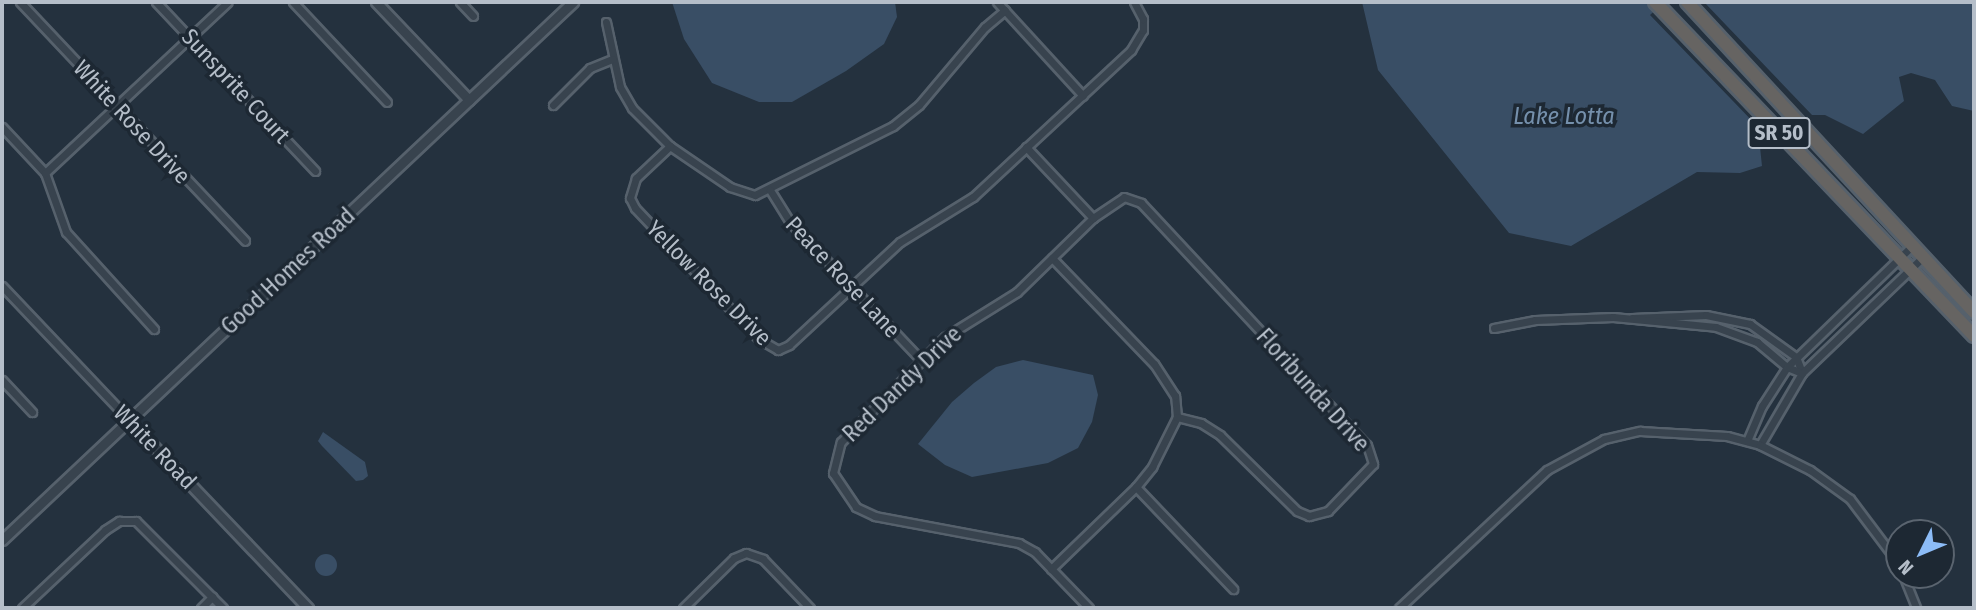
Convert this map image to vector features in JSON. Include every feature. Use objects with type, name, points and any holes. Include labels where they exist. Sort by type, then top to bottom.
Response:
[{"type":"highway","name":"SR 50","points":[[1687,2],[1974,312]]},
{"type":"highway","name":"SR 50","points":[[1657,4],[1974,336]]},
{"type":"street","name":"White Rose Drive","points":[[20,2],[245,241]]},
{"type":"street","name":"Sunsprite Court","points":[[156,2],[315,171]]},
{"type":"street","points":[[45,173],[228,2]]},
{"type":"street","points":[[293,2],[387,102]]},
{"type":"street","points":[[376,2],[469,100]]},
{"type":"street","points":[[460,2],[473,16]]},
{"type":"street","name":"Good Homes Road","points":[[2,540],[573,2]]},
{"type":"street","points":[[998,2],[1083,96]]},
{"type":"street","name":"Yellow Rose Drive","points":[[670,146],[636,178],[630,198],[768,347],[778,350],[789,345],[900,242],[973,197],[1131,50],[1143,30],[1143,19],[1134,2]]},
{"type":"street","points":[[606,22],[612,59],[632,108],[670,146],[742,193],[770,190],[892,126],[919,105],[985,27],[1005,10]]},
{"type":"street","points":[[553,105],[590,68],[612,59]]},
{"type":"street","points":[[2,127],[45,173],[66,233],[154,329]]},
{"type":"street","points":[[1026,147],[1094,218]]},
{"type":"street","name":"Peace Rose Lane","points":[[770,190],[791,223],[921,360]]},
{"type":"street","name":"Floribunda Drive","points":[[1094,218],[1124,197],[1141,204],[1367,445],[1373,464],[1328,510],[1309,516],[1297,511],[1220,435],[1201,423],[1177,416]]},
{"type":"street","name":"Red Dandy Drive","points":[[1089,608],[1051,569],[1019,543],[875,516],[856,507],[841,491],[833,473],[841,442],[921,360],[945,337],[1017,292],[1094,218]]},
{"type":"street","points":[[1747,441],[1762,406],[1787,367],[1912,246]]},
{"type":"street","points":[[1051,569],[1136,487],[1152,467],[1177,416],[1175,396],[1154,364],[1052,258]]},
{"type":"street","points":[[1760,445],[1802,373],[1922,258]]},
{"type":"street","name":"White Road","points":[[3,289],[307,608]]},
{"type":"street","points":[[1494,328],[1535,320],[1631,318],[1662,314],[1731,319],[1765,333],[1796,357],[1802,373]]},
{"type":"street","points":[[1631,318],[1738,332],[1787,367],[1802,373]]},
{"type":"street","points":[[2,380],[32,412]]},
{"type":"street","points":[[1399,608],[1516,497],[1573,452],[1640,431],[1747,441],[1760,445],[1810,470],[1850,499],[1885,545]]},
{"type":"street","points":[[1136,487],[1233,589]]},
{"type":"street","points":[[22,608],[105,530],[119,522],[136,521],[147,528],[223,608]]},
{"type":"street","points":[[683,608],[734,558],[746,553],[763,559],[810,608]]},
{"type":"street","points":[[1909,589],[1916,608]]},
{"type":"street","points":[[201,608],[212,597]]},
{"type":"water","points":[[672,2],[895,2],[897,17],[884,44],[846,71],[792,102],[759,102],[712,83],[684,39]]},
{"type":"water","name":"Lake Lotta","points":[[1362,2],[1664,2],[1650,15],[1759,128],[1769,142],[1760,147],[1762,166],[1740,173],[1697,172],[1571,246],[1509,233],[1378,70]]},
{"type":"water","points":[[1704,2],[1974,2],[1974,111],[1952,106],[1935,80],[1911,73],[1899,77],[1904,101],[1863,134],[1825,115],[1812,115]]},
{"type":"water","points":[[1023,360],[1093,375],[1098,395],[1092,422],[1078,448],[1048,463],[972,477],[945,465],[918,444],[952,402],[974,383],[996,367]]},
{"type":"water","points":[[323,432],[365,462],[368,476],[356,481],[318,441]]},
{"type":"water","points":[[326,554],[334,557],[337,565],[334,573],[326,576],[318,573],[315,565],[318,557]]}]
